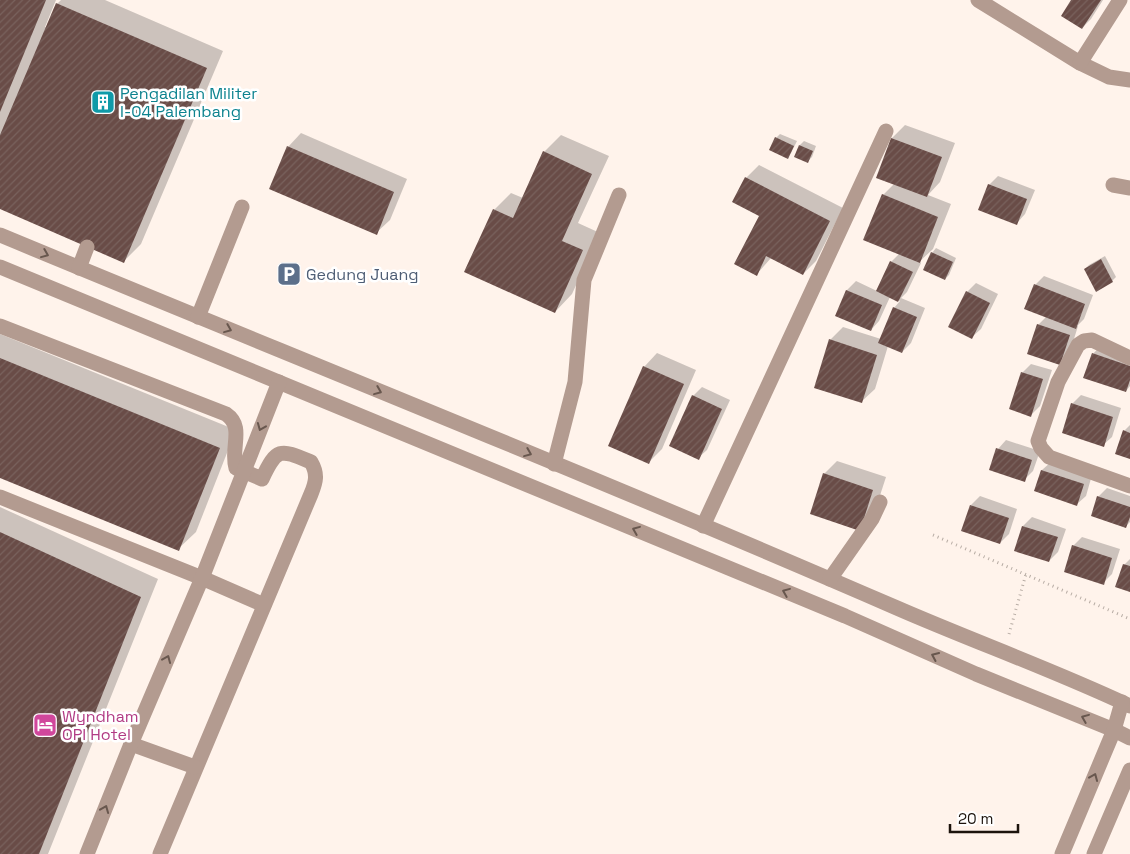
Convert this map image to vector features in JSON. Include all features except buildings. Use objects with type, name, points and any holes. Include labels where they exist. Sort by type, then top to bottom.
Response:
[{"type":"street","points":[[978,0],[1080,62],[1109,77],[1130,80]]},
{"type":"street","points":[[1080,62],[1120,0]]},
{"type":"street","points":[[703,526],[886,131]]},
{"type":"street","points":[[1113,185],[1130,188]]},
{"type":"street","points":[[554,464],[575,382],[584,280],[618,195]]},
{"type":"street","points":[[198,317],[242,207]]},
{"type":"street","points":[[0,235],[703,526],[957,634],[1004,651],[1126,704],[1062,854]]},
{"type":"street","points":[[79,268],[87,246]]},
{"type":"street","points":[[0,267],[845,616],[976,674],[1130,738]]},
{"type":"street","points":[[0,326],[233,418],[236,424],[234,460],[236,468],[262,479],[271,460],[284,452],[311,462],[316,474],[316,481],[160,854]]},
{"type":"street","points":[[1130,358],[1092,340],[1084,341],[1078,345],[1058,382],[1038,441],[1049,457],[1130,486]]},
{"type":"street","points":[[87,854],[131,744],[202,578],[279,382]]},
{"type":"street","points":[[0,497],[202,578],[264,605]]},
{"type":"street","points":[[830,579],[872,519],[880,502]]},
{"type":"street","points":[[131,744],[195,767]]},
{"type":"street","points":[[1094,854],[1130,770]]},
{"type":"path","points":[[933,535],[1130,619]]},
{"type":"path","points":[[1004,651],[1026,574]]},
{"type":"place","name":"Pengadilan Militer I-04 Palembang","points":[[103,102]]},
{"type":"place","name":"Gedung Juang","points":[[289,274]]},
{"type":"place","name":"Wyndham OPI Hotel","points":[[45,725]]}]
